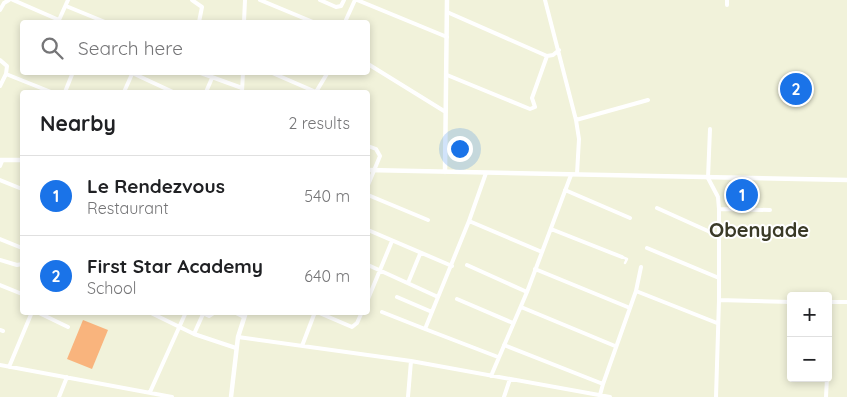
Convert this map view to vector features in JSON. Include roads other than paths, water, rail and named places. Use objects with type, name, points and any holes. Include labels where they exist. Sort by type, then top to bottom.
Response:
[{"type":"street","points":[[0,10],[4,3],[11,0],[57,20]]},
{"type":"street","points":[[59,20],[68,0]]},
{"type":"street","points":[[192,0],[202,7],[199,20]]},
{"type":"street","points":[[238,0],[245,1],[244,20]]},
{"type":"street","points":[[260,0],[309,20]]},
{"type":"street","points":[[320,0],[336,7],[341,6],[344,0]]},
{"type":"street","points":[[345,20],[356,0],[447,37]]},
{"type":"street","points":[[445,172],[444,111],[447,0]]},
{"type":"street","points":[[491,376],[527,292],[565,190],[574,174],[579,139],[576,120],[545,0]]},
{"type":"street","points":[[727,0],[727,5]]},
{"type":"street","points":[[66,6],[100,20]]},
{"type":"street","points":[[447,12],[547,56],[553,56],[559,50]]},
{"type":"street","points":[[446,75],[530,110],[535,107],[532,98],[547,56]]},
{"type":"street","points":[[0,60],[8,66],[0,86]]},
{"type":"street","points":[[370,65],[444,111]]},
{"type":"street","points":[[6,74],[46,90]]},
{"type":"street","points":[[65,90],[72,75]]},
{"type":"street","points":[[125,90],[130,75]]},
{"type":"street","points":[[135,75],[169,90]]},
{"type":"street","points":[[205,75],[242,90],[242,75]]},
{"type":"street","points":[[277,75],[311,90]]},
{"type":"street","points":[[317,90],[326,75]]},
{"type":"street","points":[[207,90],[212,78]]},
{"type":"street","points":[[576,120],[648,100]]},
{"type":"street","points":[[710,129],[708,178],[718,197],[719,209],[716,397]]},
{"type":"street","points":[[370,147],[376,149],[380,156],[370,180]]},
{"type":"street","points":[[0,166],[1,160],[20,160]]},
{"type":"street","points":[[370,170],[847,180]]},
{"type":"street","points":[[425,329],[470,221],[486,173]]},
{"type":"street","points":[[0,180],[20,188]]},
{"type":"street","points":[[565,190],[630,218]]},
{"type":"street","points":[[370,196],[428,220]]},
{"type":"street","points":[[657,208],[719,236]]},
{"type":"street","points":[[719,209],[770,210]]},
{"type":"street","points":[[470,221],[542,252]]},
{"type":"street","points":[[552,229],[627,259],[625,263]]},
{"type":"street","points":[[370,231],[420,254],[452,266]]},
{"type":"street","points":[[0,238],[20,247]]},
{"type":"street","points":[[370,294],[392,241]]},
{"type":"street","points":[[647,248],[719,278]]},
{"type":"street","points":[[408,283],[420,254]]},
{"type":"street","points":[[0,260],[20,264]]},
{"type":"street","points":[[467,265],[527,292]]},
{"type":"street","points":[[370,266],[438,297]]},
{"type":"street","points":[[535,268],[630,308]]},
{"type":"street","points":[[600,395],[615,346],[636,291],[641,268]]},
{"type":"street","points":[[0,285],[20,293]]},
{"type":"street","points":[[636,291],[717,322]]},
{"type":"street","points":[[397,297],[432,312]]},
{"type":"street","points":[[457,300],[513,323]]},
{"type":"street","points":[[719,300],[787,302]]},
{"type":"street","points":[[832,302],[847,302]]},
{"type":"street","points":[[521,307],[615,346]]},
{"type":"street","points":[[382,312],[498,358]]},
{"type":"street","points":[[9,368],[31,315]]},
{"type":"street","points":[[43,315],[68,327]]},
{"type":"street","points":[[156,315],[194,334],[236,348]]},
{"type":"street","points":[[150,392],[185,315]]},
{"type":"street","points":[[194,334],[200,315]]},
{"type":"street","points":[[232,397],[236,348],[245,315]]},
{"type":"street","points":[[302,346],[315,315]]},
{"type":"street","points":[[323,315],[352,327],[357,323],[361,315]]},
{"type":"street","points":[[238,337],[411,361],[610,397]]},
{"type":"street","points":[[504,345],[603,384]]},
{"type":"street","points":[[408,397],[411,361]]},
{"type":"street","points":[[0,365],[150,392],[156,396],[172,397]]},
{"type":"street","points":[[59,397],[67,377]]},
{"type":"street","points":[[504,397],[510,379]]},
{"type":"street","points":[[826,397],[827,382]]},
{"type":"place","name":"First Star Academy","points":[[796,89]]},
{"type":"place","name":"Le Rendezvous","points":[[742,195]]},
{"type":"district","name":"Obenyade","points":[[759,229]]}]
